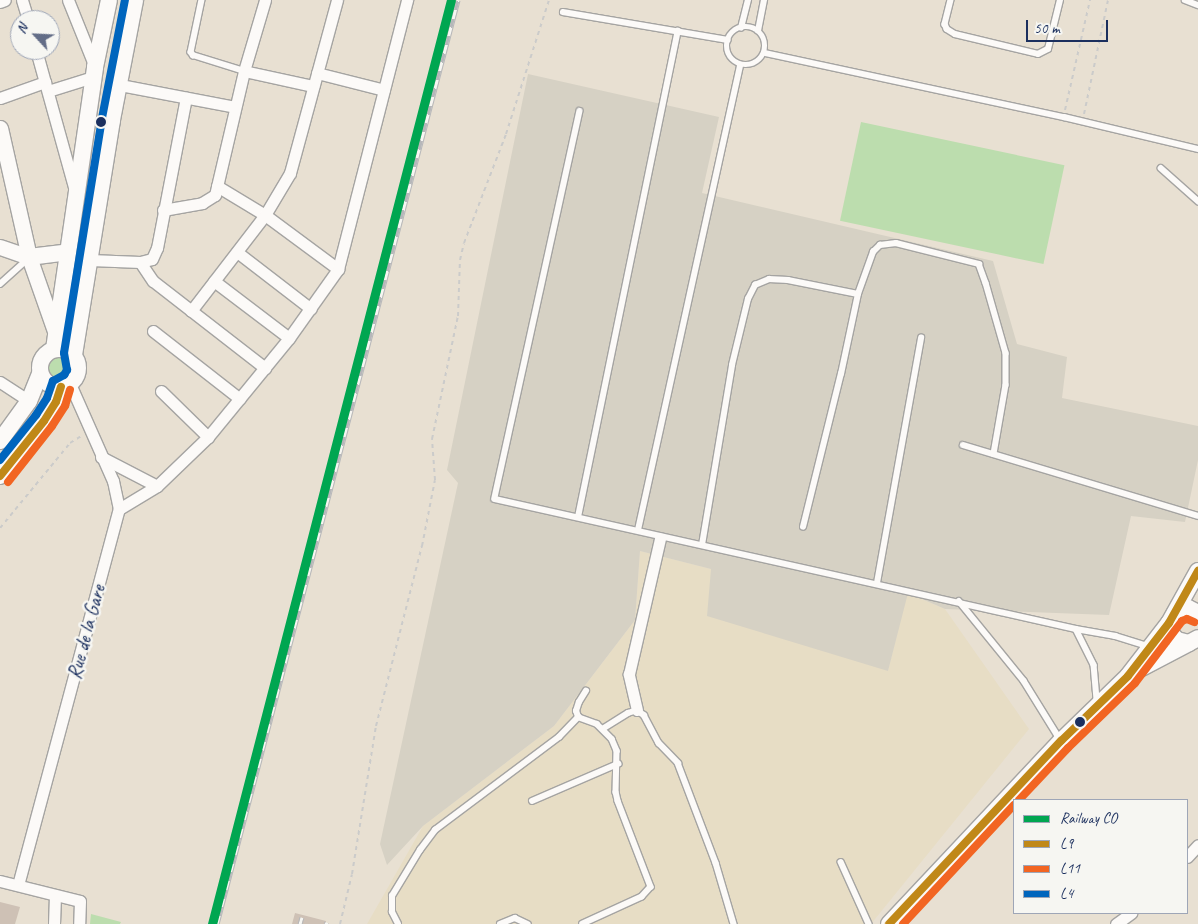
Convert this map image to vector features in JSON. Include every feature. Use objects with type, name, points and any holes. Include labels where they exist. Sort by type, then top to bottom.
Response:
[{"type":"main road","points":[[0,476],[44,421],[78,370],[62,347],[67,252],[94,72],[109,0]]},
{"type":"main road","points":[[0,441],[29,401],[40,374],[42,358],[62,347],[90,260],[112,120],[135,0]]},
{"type":"main road","points":[[30,257],[67,252]]},
{"type":"main road","points":[[40,374],[51,386],[66,386]]},
{"type":"main road","points":[[889,924],[1061,742],[1128,676],[1172,618],[1198,571]]},
{"type":"main road","points":[[1172,618],[1188,608],[1198,613]]},
{"type":"main road","points":[[1172,618],[1172,635],[1177,640],[1195,642]]},
{"type":"main road","points":[[1128,676],[1195,642]]},
{"type":"street","points":[[0,2],[5,0]]},
{"type":"street","points":[[0,98],[94,72],[68,0]]},
{"type":"street","points":[[163,210],[202,203],[215,195],[244,71],[265,0]]},
{"type":"street","points":[[191,311],[266,215],[290,173],[337,0]]},
{"type":"street","points":[[119,508],[157,486],[208,437],[289,338],[338,269],[407,0]]},
{"type":"street","points":[[39,60],[76,194]]},
{"type":"street","points":[[244,71],[313,86]]},
{"type":"street","points":[[316,73],[384,90]]},
{"type":"street","points":[[120,85],[235,107]]},
{"type":"street","points":[[90,260],[140,262],[152,259],[155,254],[186,98]]},
{"type":"street","points":[[0,128],[30,257],[62,347]]},
{"type":"street","points":[[218,186],[266,215],[338,269]]},
{"type":"street","points":[[0,247],[30,257]]},
{"type":"street","points":[[237,252],[311,309]]},
{"type":"street","points":[[140,262],[153,281],[265,368]]},
{"type":"street","points":[[214,281],[289,338]]},
{"type":"street","points":[[153,331],[240,399]]},
{"type":"street","points":[[0,382],[29,401]]},
{"type":"street","name":"Rue de la Gare","points":[[18,885],[119,508],[113,481],[66,386]]},
{"type":"street","points":[[160,391],[208,437]]},
{"type":"street","points":[[101,457],[157,486]]},
{"type":"street","points":[[637,710],[629,674],[660,539]]},
{"type":"street","points":[[1188,856],[1198,845]]},
{"type":"street","points":[[0,881],[80,901],[79,924]]},
{"type":"street","points":[[54,895],[54,924]]},
{"type":"street","points":[[1116,924],[1130,914]]},
{"type":"lane","points":[[202,0],[191,52],[193,55],[244,71]]},
{"type":"lane","points":[[741,28],[748,0]]},
{"type":"lane","points":[[758,31],[764,0]]},
{"type":"lane","points":[[951,0],[945,24],[947,29],[1038,54],[1048,49],[1060,0]]},
{"type":"lane","points":[[1186,0],[1198,6]]},
{"type":"lane","points":[[563,12],[728,40]]},
{"type":"lane","points":[[747,27],[758,31],[765,40],[765,53],[758,62],[752,65],[740,65],[730,58],[727,46],[731,34],[747,27]]},
{"type":"lane","points":[[578,517],[678,30]]},
{"type":"lane","points":[[765,53],[1064,117],[1198,148]]},
{"type":"lane","points":[[638,530],[740,65]]},
{"type":"lane","points":[[580,111],[495,499],[1114,636],[1150,647]]},
{"type":"lane","points":[[1161,168],[1198,201]]},
{"type":"lane","points":[[803,527],[841,374],[858,294],[873,252],[880,245],[896,243],[979,264],[1006,353],[1006,385],[994,454]]},
{"type":"lane","points":[[0,284],[30,257]]},
{"type":"lane","points":[[702,545],[732,365],[748,299],[755,285],[769,279],[788,280],[858,294]]},
{"type":"lane","points":[[877,583],[921,338]]},
{"type":"lane","points":[[963,445],[1198,516]]},
{"type":"lane","points":[[959,602],[1024,681],[1040,703],[1061,742]]},
{"type":"lane","points":[[1076,629],[1094,665],[1097,705]]},
{"type":"lane","points":[[583,924],[642,897],[652,887],[618,801],[616,792],[617,751],[604,728],[578,717],[576,711],[586,691]]},
{"type":"lane","points":[[604,728],[628,713],[637,710],[644,715],[659,743],[678,763],[716,863],[734,924]]},
{"type":"lane","points":[[398,924],[392,912],[392,896],[420,850],[435,830],[559,737],[578,717]]},
{"type":"lane","points":[[532,801],[618,764]]},
{"type":"lane","points":[[841,862],[869,924]]},
{"type":"lane","points":[[500,924],[516,918],[528,924]]},
{"type":"path","points":[[340,924],[352,874],[376,726],[422,546],[435,480],[432,439],[458,316],[460,260],[464,243],[506,134],[550,0]]},
{"type":"path","points":[[1064,117],[1090,0]]},
{"type":"path","points":[[1082,121],[1108,0]]},
{"type":"path","points":[[0,528],[70,443],[90,432]]},
{"type":"shaded area","points":[[528,74],[719,117],[702,193],[993,261],[1017,344],[1067,357],[1062,398],[1198,426],[1198,460],[1185,522],[1131,516],[1109,615],[945,609],[908,593],[888,671],[707,616],[711,569],[640,551],[635,620],[554,726],[423,826],[387,865],[380,844],[458,483],[447,470]]},
{"type":"shaded area","points":[[640,551],[711,569],[888,671],[907,593],[945,609],[1029,729],[871,924],[367,924],[423,826],[554,726],[635,620]]},
{"type":"green space","points":[[861,122],[1064,165],[1043,264],[840,221]]},
{"type":"green space","points":[[58,356],[67,359],[70,368],[67,377],[58,380],[49,377],[46,368],[49,359]]},
{"type":"green space","points":[[91,914],[121,922],[120,924],[90,924]]},
{"type":"building","points":[[0,902],[20,907],[15,924],[0,924]]},
{"type":"building","points":[[295,913],[326,921],[326,924],[292,924]]},
{"type":"railway","points":[[217,924],[458,0]]},
{"type":"railway","points":[[300,924],[302,917]]},
{"type":"rail line","name":"CO","points":[[212,924],[451,0]]},
{"type":"transit line","name":"L4","points":[[0,460],[36,415],[47,398],[53,381],[64,375],[67,370],[64,353],[102,118],[125,0]]},
{"type":"transit line","name":"L9","points":[[0,476],[44,421],[56,402],[61,387]]},
{"type":"transit line","name":"L11","points":[[8,482],[52,426],[65,406],[70,390]]},
{"type":"transit line","name":"L9","points":[[889,924],[1061,741],[1128,676],[1169,623],[1198,571]]},
{"type":"transit line","name":"L11","points":[[1020,799],[1068,748],[1135,683],[1182,621],[1187,619],[1194,622]]},
{"type":"transit line","name":"L11","points":[[903,924],[1013,806]]}]
